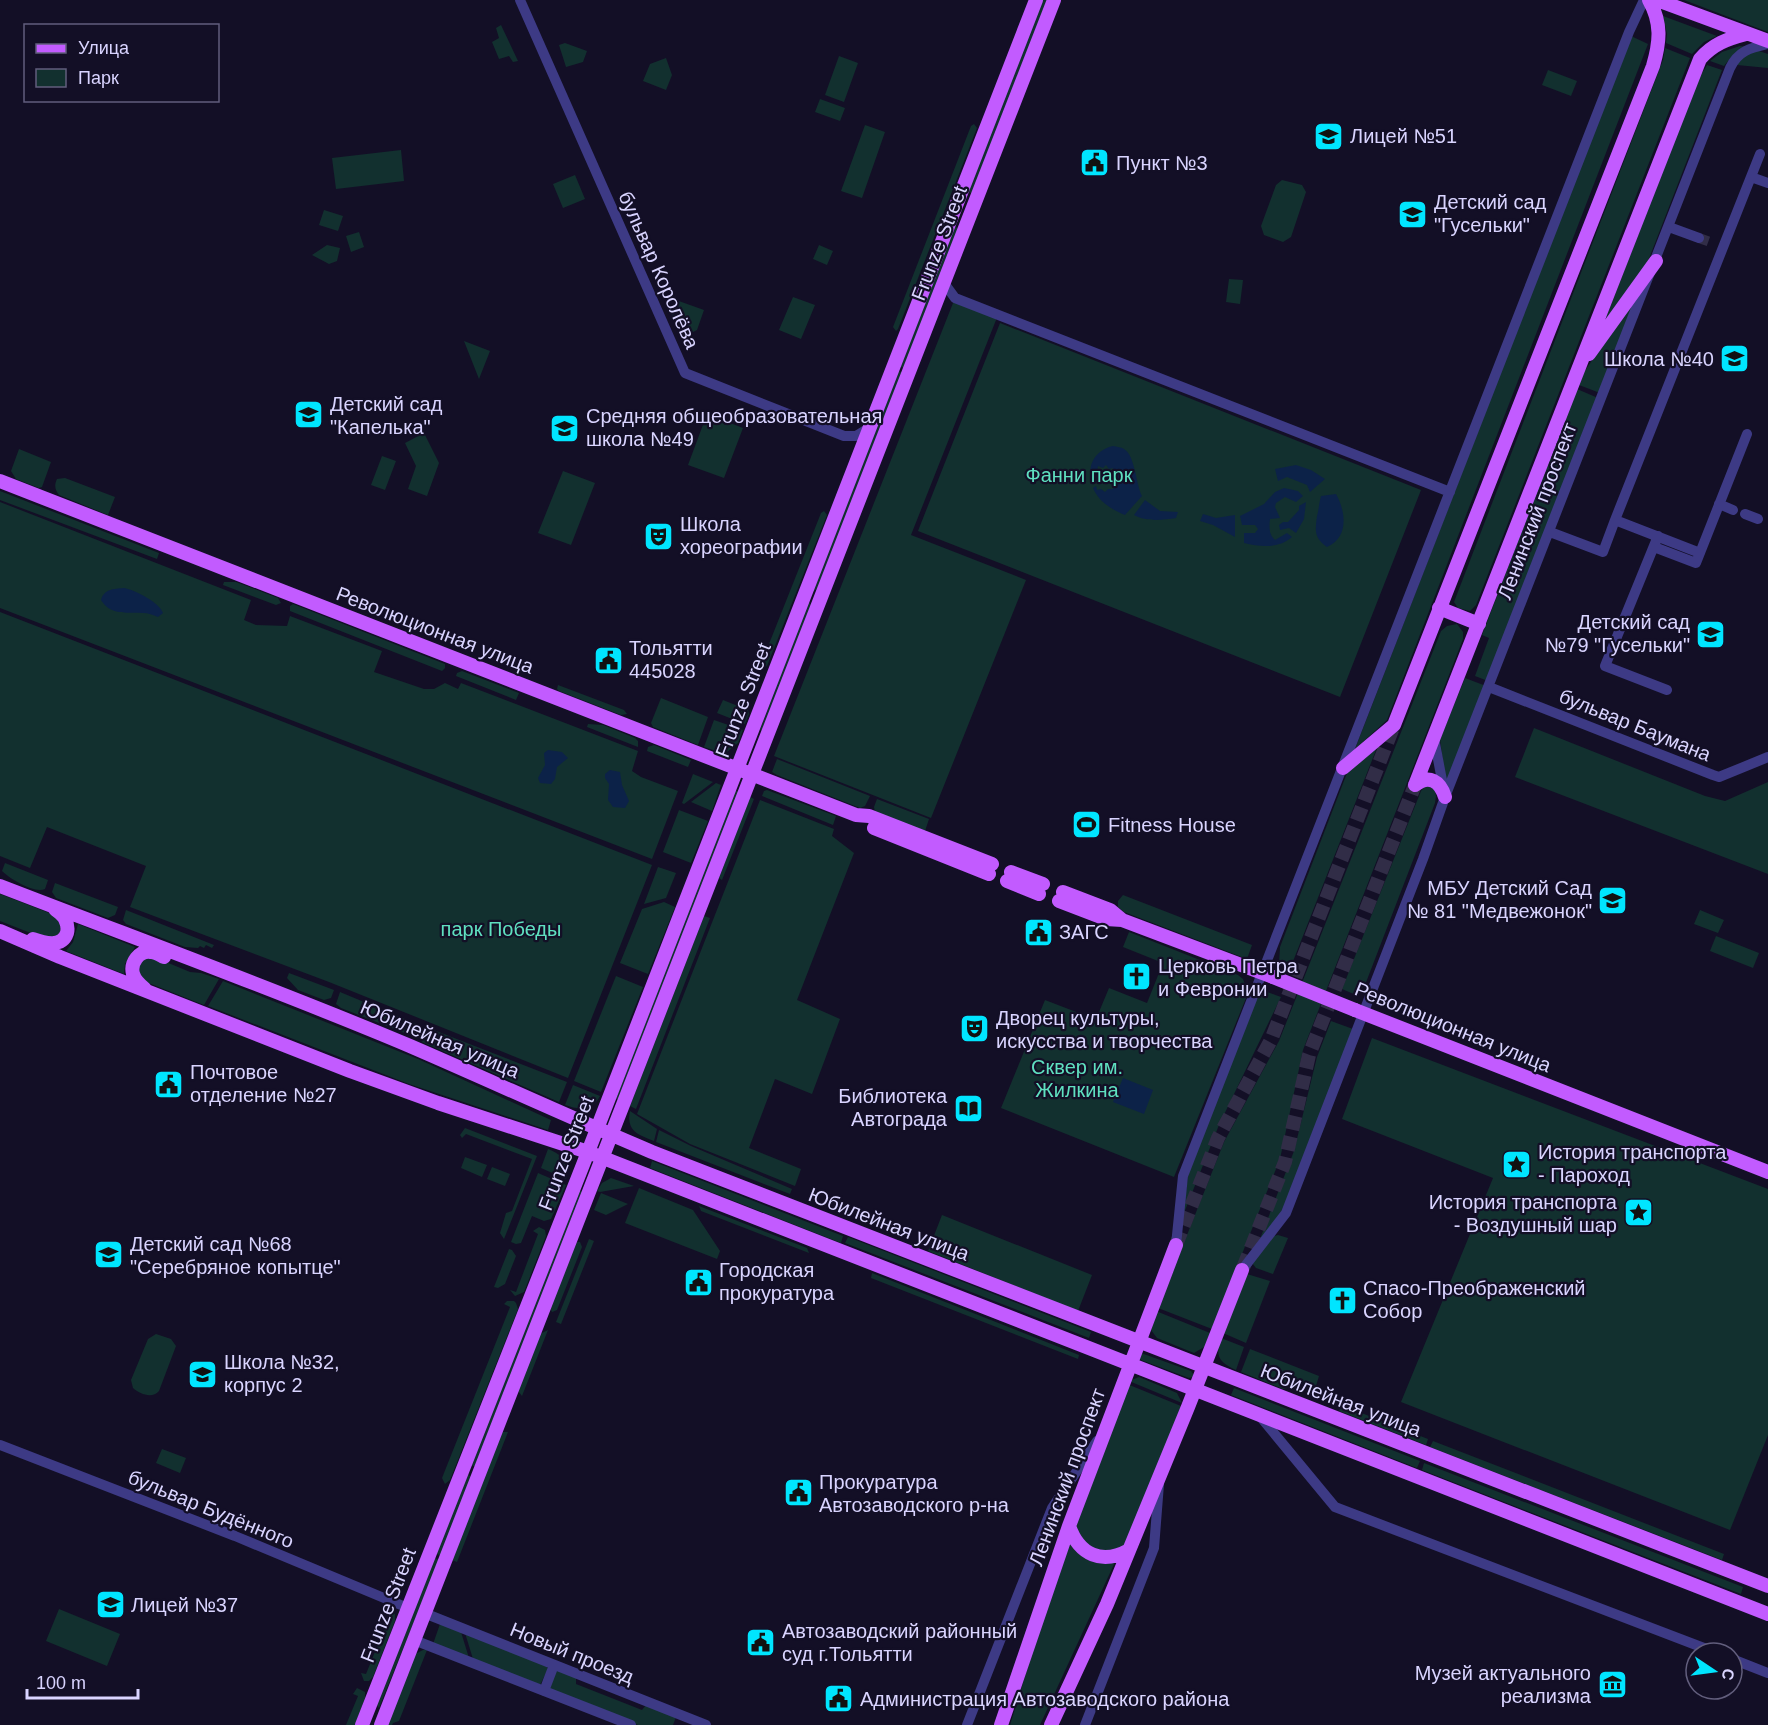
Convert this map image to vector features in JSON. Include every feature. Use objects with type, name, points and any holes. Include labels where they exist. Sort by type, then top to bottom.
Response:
[{"type":"main road","name":"Frunze Street","points":[[362,1725],[597,1129],[1036,0]]},
{"type":"main road","name":"Frunze Street","points":[[383,1719],[1054,0]]},
{"type":"main road","points":[[1343,768],[1394,725],[1653,66],[1659,44],[1659,31],[1658,19],[1649,0]]},
{"type":"main road","points":[[1657,0],[1768,43]]},
{"type":"main road","name":"Ленинский проспект","points":[[1445,797],[1441,787],[1432,780],[1421,780],[1415,785],[1700,59],[1714,45],[1725,39],[1746,34]]},
{"type":"main road","points":[[962,190],[968,199],[978,196]]},
{"type":"main road","points":[[948,227],[953,223],[958,223],[964,233]]},
{"type":"main road","points":[[1578,370],[1656,261]]},
{"type":"main road","name":"Революционная улица","points":[[0,481],[736,769],[856,815],[869,816],[991,869]]},
{"type":"main road","points":[[805,594],[820,601]]},
{"type":"main road","points":[[1439,608],[1479,624]]},
{"type":"main road","points":[[1009,876],[1041,889]]},
{"type":"main road","name":"Юбилейная улица","points":[[0,886],[207,965],[411,1047],[612,1135],[1768,1586]]},
{"type":"main road","name":"Революционная улица","points":[[1061,897],[1110,910],[1122,920],[1768,1172]]},
{"type":"main road","points":[[0,930],[9,929],[46,943],[59,942],[66,934],[67,925],[65,919],[52,906]]},
{"type":"main road","points":[[0,930],[351,1071],[438,1103],[588,1152],[1768,1614]]},
{"type":"main road","points":[[146,990],[134,977],[132,970],[136,958],[141,953],[150,951],[186,965],[207,965]]},
{"type":"main road","name":"Ленинский проспект","points":[[1000,1725],[1069,1526],[1176,1245]]},
{"type":"main road","points":[[1051,1725],[1107,1604],[1242,1270]]},
{"type":"main road","points":[[463,1468],[478,1474]]},
{"type":"main road","points":[[1069,1526],[1072,1537],[1078,1544],[1094,1555],[1103,1558],[1113,1557],[1129,1550]]},
{"type":"main road","points":[[369,1707],[383,1719]]},
{"type":"street","name":"бульвар Королёва","points":[[520,0],[685,373],[834,433],[851,437],[869,428]]},
{"type":"street","points":[[1176,1245],[1183,1176],[1267,975],[1343,768],[1629,32],[1644,0]]},
{"type":"street","name":"Ленинский проспект","points":[[1242,1270],[1286,1213],[1359,1011],[1423,859],[1445,797],[1730,68],[1740,53],[1768,43]]},
{"type":"street","points":[[1550,532],[1603,552],[1718,245],[1760,154]]},
{"type":"street","points":[[1751,177],[1768,183]]},
{"type":"street","points":[[1669,227],[1698,238]]},
{"type":"street","points":[[944,284],[955,298],[1450,492]]},
{"type":"street","points":[[937,302],[955,298]]},
{"type":"street","points":[[834,433],[852,447],[856,463]]},
{"type":"street","points":[[1615,520],[1656,542],[1700,553],[1747,434]]},
{"type":"street","points":[[1719,504],[1733,510]]},
{"type":"street","points":[[1746,514],[1758,519]]},
{"type":"street","points":[[1656,542],[1605,666],[1667,690]]},
{"type":"street","name":"бульвар Баумана","points":[[1489,687],[1719,777],[1768,757]]},
{"type":"street","points":[[1434,738],[1445,797]]},
{"type":"street","points":[[1258,1414],[1335,1507],[1686,1641]]},
{"type":"street","points":[[967,1725],[1052,1508],[1105,1431]]},
{"type":"street","name":"бульвар Будённого","points":[[0,1445],[235,1536],[408,1608]]},
{"type":"street","points":[[1085,1725],[1154,1548],[1160,1475]]},
{"type":"street","name":"Новый проезд","points":[[424,1614],[706,1725]]},
{"type":"street","points":[[414,1640],[631,1725]]},
{"type":"street","points":[[1744,1663],[1768,1672]]},
{"type":"street","points":[[544,1691],[554,1665]]},
{"type":"green space","points":[[1040,0],[1047,0],[972,193],[968,192]]},
{"type":"green space","points":[[1684,0],[1768,0],[1768,32]]},
{"type":"green space","points":[[1663,16],[1717,36],[1704,42],[1692,54],[1666,43],[1667,34]]},
{"type":"green space","points":[[501,25],[518,61],[513,62],[509,56],[499,59],[492,42],[499,38],[496,28]]},
{"type":"green space","points":[[1631,36],[1648,44],[1387,720],[1355,749]]},
{"type":"green space","points":[[565,43],[587,51],[583,62],[566,67],[559,45]]},
{"type":"green space","points":[[1740,46],[1747,47],[1733,55],[1724,66],[1710,61],[1722,52]]},
{"type":"green space","points":[[1665,48],[1690,58],[1476,605],[1470,611],[1458,608],[1454,602],[1663,60]]},
{"type":"green space","points":[[1753,49],[1768,54],[1768,68],[1737,65],[1740,58]]},
{"type":"green space","points":[[839,56],[858,63],[844,102],[825,95]]},
{"type":"green space","points":[[666,58],[672,75],[666,90],[643,81],[650,64]]},
{"type":"green space","points":[[1707,65],[1722,70],[1645,269],[1598,338],[1699,78]]},
{"type":"green space","points":[[1548,70],[1577,81],[1571,96],[1542,85]]},
{"type":"green space","points":[[820,99],[845,108],[840,121],[815,112]]},
{"type":"green space","points":[[974,124],[977,128],[896,331],[893,327],[971,126]]},
{"type":"green space","points":[[865,125],[885,132],[862,198],[841,191]]},
{"type":"green space","points":[[401,150],[404,181],[336,189],[332,158]]},
{"type":"green space","points":[[575,175],[585,199],[563,208],[553,184]]},
{"type":"green space","points":[[1282,180],[1302,185],[1306,192],[1291,237],[1283,242],[1264,235],[1261,226],[1276,185]]},
{"type":"green space","points":[[324,210],[343,216],[338,231],[319,225]]},
{"type":"green space","points":[[954,226],[957,232],[904,368],[898,366]]},
{"type":"green space","points":[[359,232],[364,247],[351,252],[346,236]]},
{"type":"green space","points":[[327,245],[340,248],[337,261],[329,264],[312,255]]},
{"type":"green space","points":[[819,245],[833,251],[827,265],[813,259]]},
{"type":"green space","points":[[1229,279],[1243,280],[1240,304],[1226,302]]},
{"type":"green space","points":[[1638,294],[1600,393],[1579,385],[1584,372]]},
{"type":"green space","points":[[793,297],[815,305],[801,339],[779,330]]},
{"type":"green space","points":[[955,298],[998,315],[911,535],[1026,580],[931,818],[774,756]]},
{"type":"green space","points":[[676,300],[704,310],[697,330],[683,337],[671,313]]},
{"type":"green space","name":"Фанни парк","points":[[1000,323],[1421,490],[1340,697],[918,531]]},
{"type":"green space","points":[[464,341],[490,351],[479,379]]},
{"type":"green space","points":[[896,370],[903,373],[818,588],[814,591],[812,590]]},
{"type":"green space","points":[[1577,389],[1598,398],[1488,681],[1475,676],[1489,638],[1482,635]]},
{"type":"green space","points":[[707,414],[743,428],[724,478],[688,465]]},
{"type":"green space","points":[[424,433],[439,463],[427,496],[408,489],[416,466],[405,443]]},
{"type":"green space","points":[[19,449],[51,462],[42,487],[39,488],[16,479],[11,471]]},
{"type":"green space","points":[[382,456],[396,461],[385,490],[371,485]]},
{"type":"green space","points":[[563,471],[595,483],[571,545],[538,533]]},
{"type":"green space","points":[[65,478],[115,497],[108,515],[59,495],[55,487],[56,481]]},
{"type":"green space","points":[[0,491],[159,553],[157,559],[0,500]]},
{"type":"green space","points":[[0,502],[251,600],[244,620],[256,625],[287,626],[290,616],[382,651],[374,672],[424,689],[434,689],[445,683],[458,689],[461,683],[638,751],[632,771],[641,777],[678,791],[652,859],[0,608]]},
{"type":"green space","points":[[824,511],[827,515],[767,666],[764,668],[761,664],[821,513]]},
{"type":"green space","points":[[224,582],[236,582],[278,598],[281,603],[276,605],[223,585]]},
{"type":"green space","points":[[808,601],[811,605],[763,731],[760,730],[776,688],[775,682]]},
{"type":"green space","points":[[293,604],[445,664],[445,668],[442,671],[290,611],[290,606]]},
{"type":"green space","name":"парк Победы","points":[[0,612],[652,865],[568,1078],[329,982],[130,907],[146,866],[47,827],[30,868],[0,856]]},
{"type":"green space","points":[[1457,624],[1463,632],[1463,639],[1303,1050],[1280,1159],[1212,1329],[1158,1308],[1224,1142],[1279,1041],[1441,631],[1447,626]]},
{"type":"green space","points":[[462,671],[519,693],[516,700],[456,676]]},
{"type":"green space","points":[[1465,678],[1486,686],[1446,786],[1440,739]]},
{"type":"green space","points":[[558,685],[624,710],[627,714],[621,715],[559,691]]},
{"type":"green space","points":[[661,698],[708,717],[698,745],[653,727],[651,723]]},
{"type":"green space","points":[[723,700],[748,710],[749,714],[745,724],[717,713]]},
{"type":"green space","points":[[714,720],[743,730],[738,743],[727,752],[704,747]]},
{"type":"green space","points":[[588,724],[603,725],[635,738],[638,741],[638,747],[587,727]]},
{"type":"green space","points":[[1534,728],[1705,796],[1725,801],[1768,782],[1768,874],[1515,777]]},
{"type":"green space","points":[[654,745],[691,760],[688,767],[647,751],[648,747]]},
{"type":"green space","points":[[1378,745],[1290,969],[1279,964],[1280,947],[1347,773]]},
{"type":"green space","points":[[777,759],[870,796],[865,806],[860,808],[777,775],[772,772]]},
{"type":"green space","points":[[693,774],[713,782],[684,804],[682,803]]},
{"type":"green space","points":[[716,783],[721,785],[712,811],[691,802]]},
{"type":"green space","points":[[1426,785],[1434,787],[1435,803],[1365,985],[1356,995],[1342,989],[1421,791]]},
{"type":"green space","points":[[734,790],[739,792],[619,1100],[612,1097]]},
{"type":"green space","points":[[767,790],[836,816],[833,825],[762,796]]},
{"type":"green space","points":[[750,797],[754,799],[722,880],[719,878]]},
{"type":"green space","points":[[877,799],[929,819],[924,834],[875,812]]},
{"type":"green space","points":[[760,800],[834,829],[832,836],[854,853],[797,1000],[840,1019],[812,1094],[775,1079],[749,1148],[801,1169],[795,1186],[690,1144],[637,1114]]},
{"type":"green space","points":[[679,810],[708,821],[691,863],[663,852]]},
{"type":"green space","points":[[5,863],[48,880],[45,889],[29,888],[11,878],[2,871]]},
{"type":"green space","points":[[658,867],[676,873],[666,898],[644,904]]},
{"type":"green space","points":[[55,883],[118,907],[115,915],[108,918],[56,898],[52,892]]},
{"type":"green space","points":[[0,894],[57,916],[61,920],[62,936],[46,939],[0,921]]},
{"type":"green space","points":[[1123,895],[1252,945],[1247,959],[1124,912],[1118,907],[1118,901]]},
{"type":"green space","points":[[664,902],[675,907],[648,974],[620,963],[642,909]]},
{"type":"green space","points":[[126,910],[214,945],[212,948],[206,945],[204,948],[185,947],[126,924],[123,920]]},
{"type":"green space","points":[[1700,910],[1724,920],[1718,933],[1694,924]]},
{"type":"green space","points":[[704,916],[710,918],[636,1109],[630,1106]]},
{"type":"green space","points":[[78,924],[135,947],[125,964],[124,974],[66,951],[73,942]]},
{"type":"green space","name":"Сквер им. Жилкина","points":[[1129,932],[1238,975],[1243,979],[1248,993],[1174,1177],[1001,1108],[1045,1000],[1084,1015],[1094,1024],[1109,988],[1147,1003],[1163,963],[1123,947]]},
{"type":"green space","points":[[1716,936],[1759,953],[1753,968],[1710,951]]},
{"type":"green space","points":[[154,957],[190,972],[219,979],[204,1005],[141,980],[137,967],[143,958]]},
{"type":"green space","points":[[289,973],[334,990],[331,998],[324,1000],[298,990],[287,978]]},
{"type":"green space","points":[[616,976],[643,987],[601,1092],[574,1081]]},
{"type":"green space","points":[[223,981],[418,1059],[551,1120],[548,1130],[409,1084],[208,1006]]},
{"type":"green space","points":[[1262,990],[1281,997],[1219,1125],[1182,1218],[1189,1170],[1258,994]]},
{"type":"green space","points":[[340,992],[417,1024],[413,1033],[407,1034],[341,1008],[336,1004]]},
{"type":"green space","points":[[1331,1021],[1353,1029],[1284,1209],[1258,1244],[1294,1151],[1317,1057]]},
{"type":"green space","points":[[426,1027],[567,1082],[559,1102],[422,1042],[418,1035],[421,1029]]},
{"type":"green space","points":[[1372,1038],[1768,1189],[1768,1435],[1730,1530],[1401,1402],[1493,1178],[1342,1119]]},
{"type":"green space","points":[[573,1085],[600,1096],[589,1107],[575,1108],[565,1105]]},
{"type":"green space","points":[[630,1111],[657,1129],[654,1141],[634,1131],[629,1118]]},
{"type":"green space","points":[[465,1128],[537,1156],[504,1239],[500,1233],[506,1213],[512,1211],[532,1159],[466,1134],[462,1138],[460,1135]]},
{"type":"green space","points":[[659,1130],[792,1189],[790,1194],[656,1142]]},
{"type":"green space","points":[[548,1149],[564,1160],[567,1168],[566,1179],[541,1168]]},
{"type":"green space","points":[[465,1157],[487,1165],[482,1177],[461,1168]]},
{"type":"green space","points":[[652,1161],[843,1236],[841,1243],[650,1168]]},
{"type":"green space","points":[[492,1167],[510,1174],[505,1186],[487,1179]]},
{"type":"green space","points":[[538,1173],[566,1185],[551,1219],[544,1221],[532,1216],[521,1243],[516,1244],[511,1242]]},
{"type":"green space","points":[[611,1178],[634,1186],[597,1191],[602,1183]]},
{"type":"green space","points":[[639,1188],[693,1210],[720,1251],[717,1259],[625,1223]]},
{"type":"green space","points":[[577,1190],[583,1192],[475,1466],[473,1466],[471,1464]]},
{"type":"green space","points":[[601,1193],[628,1204],[606,1215],[594,1210]]},
{"type":"green space","points":[[699,1206],[807,1248],[809,1253],[701,1211]]},
{"type":"green space","points":[[942,1215],[1092,1275],[1078,1311],[928,1251]]},
{"type":"green space","points":[[539,1227],[545,1230],[546,1236],[524,1292],[515,1296],[510,1290],[516,1292],[538,1234],[533,1231]]},
{"type":"green space","points":[[1274,1236],[1288,1238],[1273,1274],[1256,1268],[1252,1263]]},
{"type":"green space","points":[[848,1237],[1091,1332],[1089,1338],[845,1243]]},
{"type":"green space","points":[[589,1239],[594,1241],[561,1324],[556,1322]]},
{"type":"green space","points":[[577,1242],[580,1242],[582,1247],[557,1310],[552,1312],[550,1308]]},
{"type":"green space","points":[[509,1249],[516,1256],[505,1284],[498,1288],[494,1287]]},
{"type":"green space","points":[[872,1273],[1079,1355],[1078,1359],[871,1278]]},
{"type":"green space","points":[[1247,1274],[1270,1281],[1246,1343],[1223,1333]]},
{"type":"green space","points":[[507,1301],[514,1301],[518,1309],[450,1480],[445,1484],[442,1478],[510,1307],[504,1304]]},
{"type":"green space","points":[[1156,1311],[1210,1333],[1204,1347],[1194,1353],[1157,1338],[1151,1330]]},
{"type":"green space","points":[[548,1330],[522,1396],[518,1391],[540,1334]]},
{"type":"green space","points":[[156,1334],[171,1339],[176,1346],[159,1391],[153,1395],[146,1395],[133,1388],[131,1380],[148,1339]]},
{"type":"green space","points":[[1221,1338],[1244,1347],[1236,1370],[1225,1364],[1218,1353]]},
{"type":"green space","points":[[1250,1349],[1319,1376],[1316,1386],[1283,1389],[1241,1372]]},
{"type":"green space","points":[[1141,1353],[1191,1371],[1193,1377],[1189,1378],[1141,1360],[1139,1358]]},
{"type":"green space","points":[[1139,1377],[1177,1393],[1182,1403],[1129,1381]]},
{"type":"green space","points":[[1127,1384],[1181,1406],[1129,1543],[1117,1550],[1096,1550],[1079,1538],[1075,1518]]},
{"type":"green space","points":[[1234,1388],[1420,1461],[1417,1468],[1231,1395]]},
{"type":"green space","points":[[1341,1405],[1428,1439],[1426,1445],[1339,1411]]},
{"type":"green space","points":[[503,1432],[508,1432],[457,1562],[452,1560]]},
{"type":"green space","points":[[1433,1441],[1724,1554],[1722,1560],[1430,1447]]},
{"type":"green space","points":[[162,1449],[186,1458],[180,1473],[156,1463]]},
{"type":"green space","points":[[1424,1463],[1743,1587],[1741,1594],[1422,1470]]},
{"type":"green space","points":[[468,1474],[471,1477],[441,1556],[435,1553]]},
{"type":"green space","points":[[1069,1543],[1073,1549],[1089,1560],[1101,1563],[1115,1562],[1040,1725],[1010,1725],[1047,1605]]},
{"type":"green space","points":[[433,1557],[439,1560],[379,1708],[375,1703]]},
{"type":"green space","points":[[59,1609],[120,1634],[107,1666],[46,1641]]},
{"type":"green space","points":[[387,1611],[395,1614],[395,1621],[373,1677],[369,1681],[364,1681],[361,1673],[366,1674],[389,1617],[385,1615]]},
{"type":"green space","points":[[440,1624],[461,1632],[469,1658],[433,1644]]},
{"type":"green space","points":[[465,1633],[546,1665],[548,1669],[540,1685],[473,1659]]},
{"type":"green space","points":[[427,1650],[399,1721],[387,1725],[415,1654]]},
{"type":"green space","points":[[557,1670],[576,1677],[576,1684],[642,1710],[646,1705],[676,1717],[673,1725],[638,1725],[550,1690],[549,1684]]},
{"type":"green space","points":[[357,1688],[365,1692],[365,1698],[355,1725],[346,1725],[358,1696],[353,1694]]},
{"type":"water","points":[[1113,446],[1124,449],[1131,457],[1142,496],[1125,515],[1106,504],[1093,488],[1096,486],[1097,490],[1101,489],[1105,492],[1113,489],[1113,485],[1117,483],[1115,478],[1118,476],[1113,472],[1113,468],[1109,469],[1106,465],[1103,468],[1098,466],[1097,471],[1092,472],[1094,476],[1091,476],[1091,465],[1096,456]]},
{"type":"water","points":[[1296,465],[1311,470],[1325,479],[1310,492],[1307,485],[1287,477],[1278,481],[1275,469]]},
{"type":"water","points":[[1284,488],[1298,491],[1303,496],[1296,502],[1285,497],[1276,503],[1275,507],[1280,518],[1270,519],[1270,531],[1275,540],[1287,533],[1292,537],[1281,544],[1269,546],[1244,543],[1244,533],[1255,533],[1258,529],[1255,525],[1242,525],[1240,516],[1264,504],[1275,492]]},
{"type":"water","points":[[1336,494],[1342,508],[1344,523],[1339,537],[1327,547],[1316,534],[1317,516],[1321,496]]},
{"type":"water","points":[[1145,500],[1160,511],[1178,512],[1176,518],[1149,520],[1134,515]]},
{"type":"water","points":[[1306,502],[1304,519],[1296,533],[1289,528],[1280,530],[1279,525],[1288,522],[1299,510],[1299,506]]},
{"type":"water","points":[[1203,514],[1216,518],[1235,515],[1235,537],[1200,521]]},
{"type":"water","points":[[124,588],[146,597],[163,613],[158,617],[145,613],[114,611],[101,600],[107,592]]},
{"type":"water","points":[[548,750],[562,752],[568,758],[557,767],[555,779],[551,784],[540,783],[538,778],[545,765],[544,753]]},
{"type":"water","points":[[610,770],[620,772],[622,785],[629,801],[625,808],[613,807],[608,800],[609,784],[605,774]]},
{"type":"water","points":[[1123,1078],[1153,1090],[1144,1114],[1113,1102]]},
{"type":"tunnel","points":[[1699,238],[1713,243]]},
{"type":"tunnel","points":[[1176,1245],[1218,1138],[1271,1040],[1394,725]]},
{"type":"tunnel","points":[[1243,1268],[1285,1162],[1309,1055],[1415,785]]},
{"type":"place","name":"Лицей №51","points":[[1329,136]]},
{"type":"place","name":"Пункт №3","points":[[1095,163]]},
{"type":"place","name":"Детский сад \"Гусельки\"","points":[[1413,214]]},
{"type":"place","name":"Школа №40","points":[[1735,359]]},
{"type":"place","name":"Детский сад \"Капелька\"","points":[[309,415]]},
{"type":"place","name":"Средняя общеобразовательная школа №49","points":[[565,428]]},
{"type":"place","name":"Школа хореографии","points":[[659,536]]},
{"type":"place","name":"Детский сад №79 \"Гусельки\"","points":[[1711,634]]},
{"type":"place","name":"Тольятти 445028","points":[[608,660]]},
{"type":"place","name":"Fitness House","points":[[1087,825]]},
{"type":"place","name":"МБУ Детский Сад № 81 \"Медвежонок\"","points":[[1613,900]]},
{"type":"place","name":"ЗАГС","points":[[1038,932]]},
{"type":"place","name":"Церковь Петра и Февронии","points":[[1137,977]]},
{"type":"place","name":"Дворец культуры, искусства и творчества","points":[[975,1029]]},
{"type":"place","name":"Почтовое отделение №27","points":[[169,1084]]},
{"type":"place","name":"Библиотека Автограда","points":[[968,1108]]},
{"type":"place","name":"История транспорта - Пароход","points":[[1517,1164]]},
{"type":"place","name":"История транспорта - Воздушный шар","points":[[1638,1213]]},
{"type":"place","name":"Детский сад №68 \"Серебряное копытце\"","points":[[109,1255]]},
{"type":"place","name":"Городская прокуратура","points":[[698,1282]]},
{"type":"place","name":"Спасо-Преображенский Собор","points":[[1342,1300]]},
{"type":"place","name":"Школа №32, корпус 2","points":[[203,1374]]},
{"type":"place","name":"Прокуратура Автозаводского р-на","points":[[798,1493]]},
{"type":"place","name":"Лицей №37","points":[[110,1605]]},
{"type":"place","name":"Автозаводский районный суд г.Тольятти","points":[[761,1643]]},
{"type":"place","name":"Музей актуального реализма","points":[[1612,1685]]},
{"type":"place","name":"Администрация Автозаводского района","points":[[839,1699]]}]
